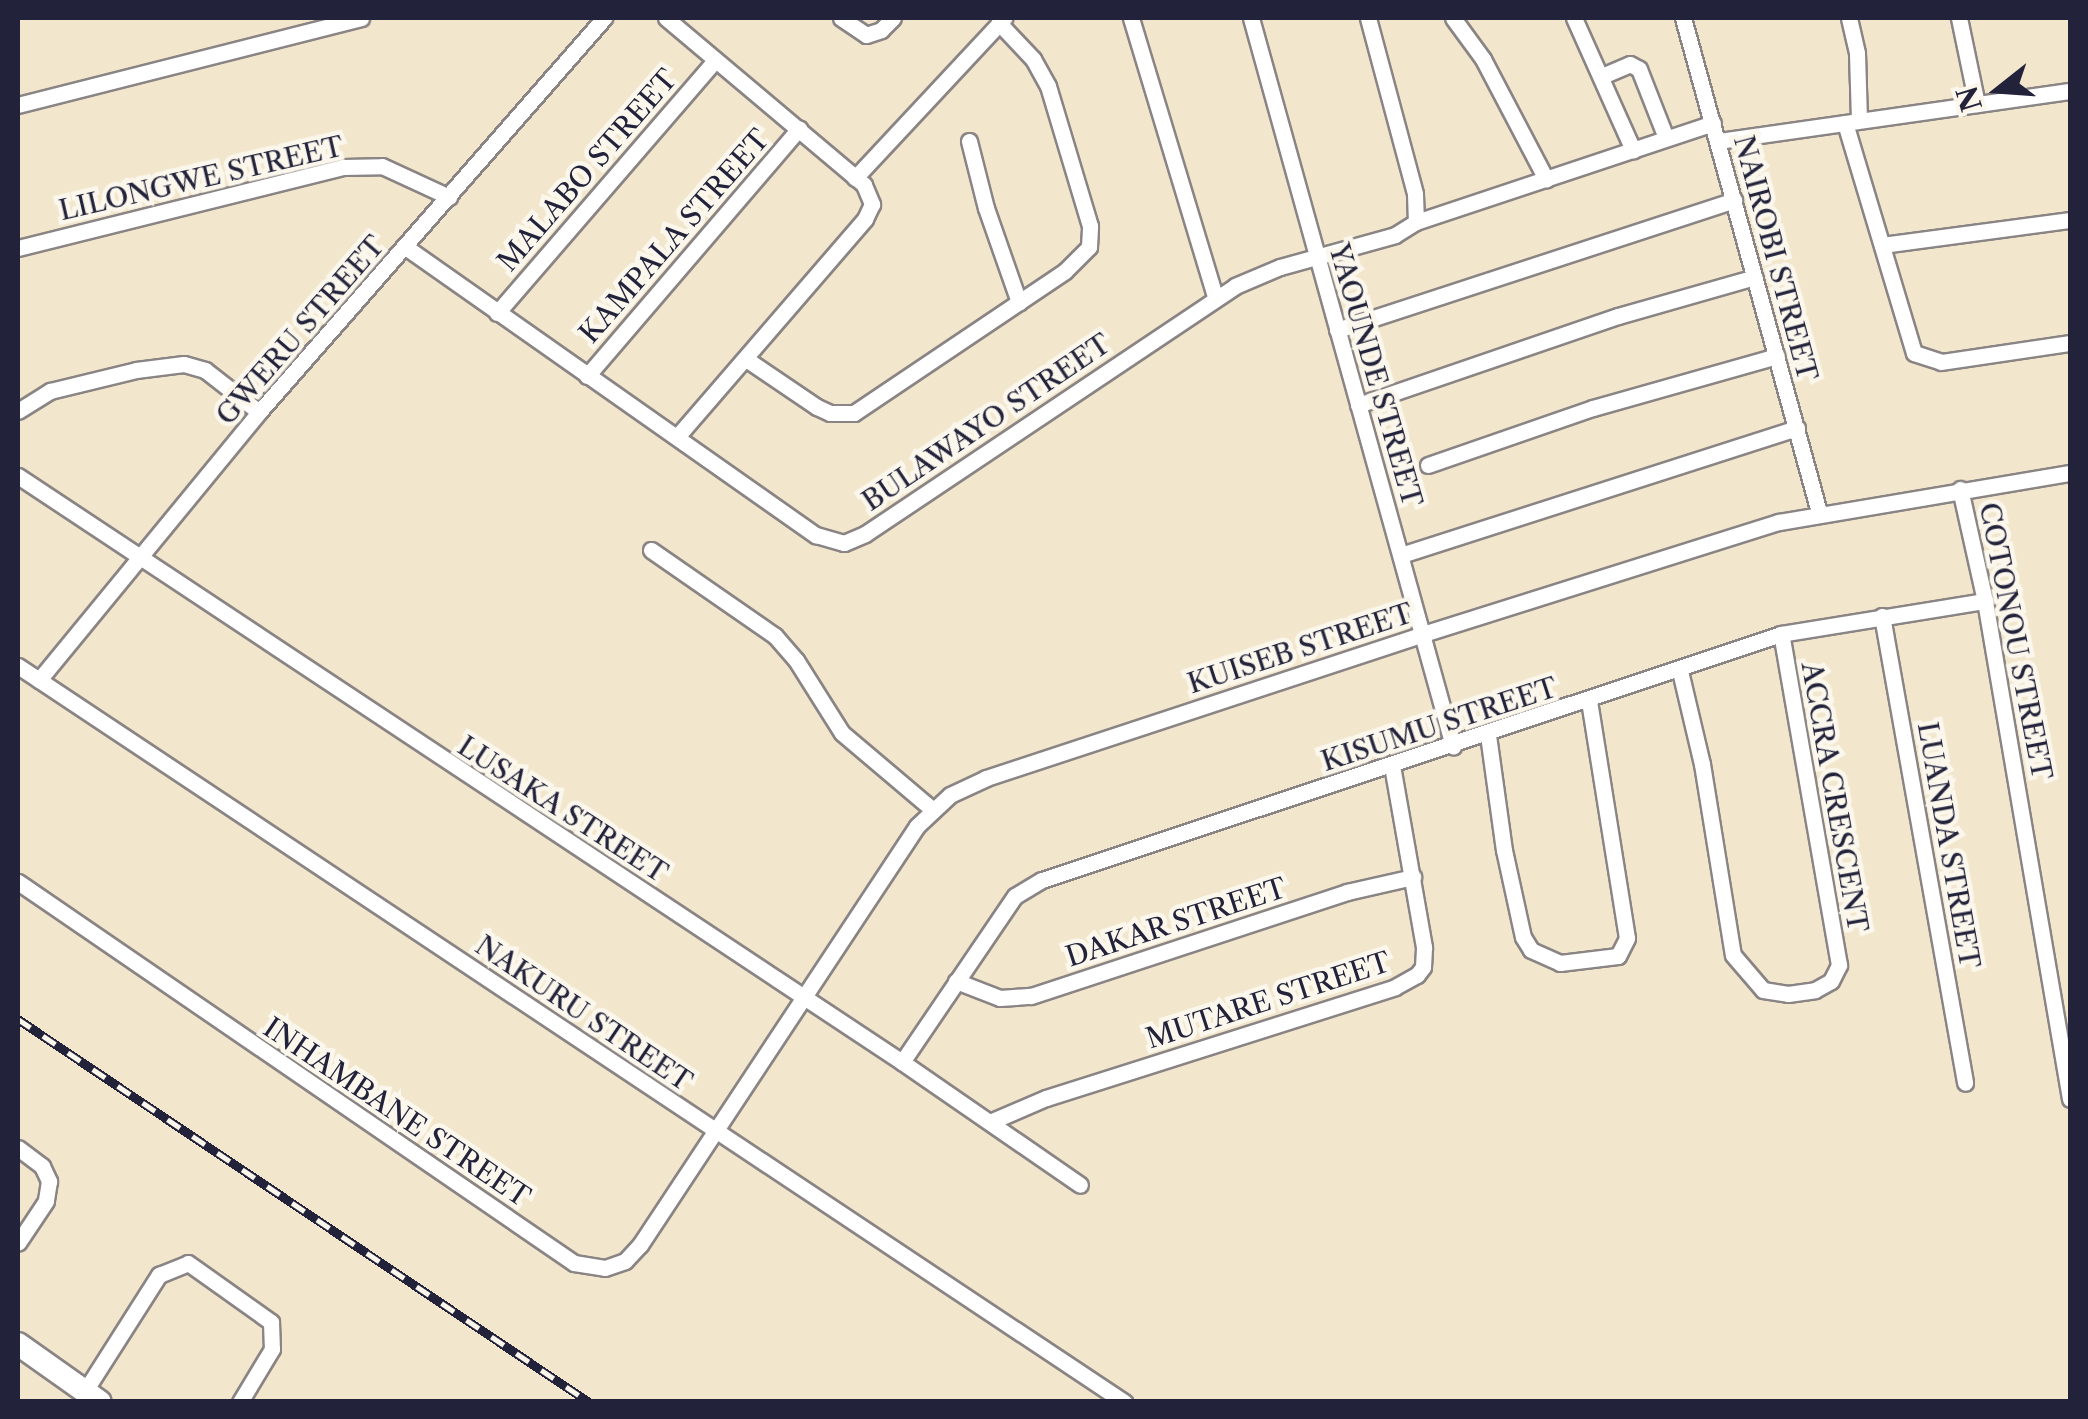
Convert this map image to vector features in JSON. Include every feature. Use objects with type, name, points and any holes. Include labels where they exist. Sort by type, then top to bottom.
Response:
[{"type":"street","points":[[18,105],[361,18]]},
{"type":"street","name":"GWERU STREET","points":[[39,680],[259,412],[604,18]]},
{"type":"street","points":[[666,18],[855,178],[871,198],[870,212],[677,437]]},
{"type":"street","points":[[840,18],[866,35],[882,30],[893,18]]},
{"type":"street","points":[[1131,18],[1215,296]]},
{"type":"street","name":"YAOUNDE STREET","points":[[1251,18],[1453,746]]},
{"type":"street","points":[[1368,18],[1415,194],[1416,222]]},
{"type":"street","points":[[1454,18],[1492,76],[1546,179]]},
{"type":"street","points":[[1574,18],[1633,150]]},
{"type":"street","name":"NAIROBI STREET","points":[[1683,18],[1819,512]]},
{"type":"street","points":[[1849,18],[1857,53],[1852,121],[1908,340],[1920,358],[1940,362],[2070,343]]},
{"type":"street","points":[[1959,18],[1977,104]]},
{"type":"street","points":[[746,359],[830,414],[854,413],[1075,263],[1091,238],[1048,86],[1033,58],[1002,20],[855,178]]},
{"type":"street","name":"MALABO STREET","points":[[497,314],[716,60]]},
{"type":"street","points":[[1602,76],[1630,64],[1639,69],[1666,138]]},
{"type":"street","points":[[1718,141],[2070,91]]},
{"type":"street","name":"BULAWAYO STREET","points":[[406,248],[816,535],[844,542],[865,534],[1215,296],[1259,275],[1362,246],[1416,222],[1712,123]]},
{"type":"street","name":"KAMPALA STREET","points":[[588,376],[799,129]]},
{"type":"street","points":[[969,141],[986,208],[1019,302]]},
{"type":"street","name":"LILONGWE STREET","points":[[18,248],[343,167],[382,166],[449,197]]},
{"type":"street","points":[[1336,330],[1734,200]]},
{"type":"street","points":[[1882,246],[2070,220]]},
{"type":"street","points":[[1358,405],[1618,316],[1755,277]]},
{"type":"street","points":[[1428,466],[1594,408],[1777,356]]},
{"type":"street","points":[[18,411],[50,391],[136,370],[184,364],[204,370],[259,412]]},
{"type":"street","points":[[1401,555],[1796,428]]},
{"type":"street","name":"KUISEB STREET","points":[[714,1130],[932,809],[986,778],[1423,634],[1819,512],[2070,472]]},
{"type":"street","name":"LUSAKA STREET","points":[[18,476],[902,1062],[1080,1185]]},
{"type":"street","name":"COTONOU STREET","points":[[1960,489],[1985,601],[2070,1098]]},
{"type":"street","points":[[651,550],[774,636],[796,660],[842,734],[932,809]]},
{"type":"street","name":"KISUMU STREET","points":[[902,1062],[1015,896],[1028,886],[1680,671],[1780,634],[1985,601]]},
{"type":"street","name":"LUANDA STREET","points":[[1882,616],[1965,1083]]},
{"type":"street","name":"ACCRA CRESCENT","points":[[1680,671],[1702,764],[1734,956],[1763,990],[1788,994],[1815,990],[1831,981],[1839,965],[1780,634]]},
{"type":"street","name":"NAKURU STREET","points":[[18,666],[1124,1402]]},
{"type":"street","points":[[1488,735],[1523,937],[1539,956],[1560,963],[1618,956],[1626,938],[1589,701]]},
{"type":"street","name":"MUTARE STREET","points":[[990,1122],[1046,1098],[1408,982],[1423,967],[1425,959],[1392,766]]},
{"type":"street","name":"DAKAR STREET","points":[[956,981],[1000,998],[1031,996],[1359,888],[1413,877]]},
{"type":"street","name":"INHAMBANE STREET","points":[[18,882],[585,1268],[615,1266],[634,1254],[714,1130]]},
{"type":"street","points":[[18,1148],[42,1166],[48,1182],[46,1201],[18,1243]]},
{"type":"street","points":[[18,1344],[92,1396],[158,1276],[188,1263],[271,1322],[272,1350],[240,1402]]},
{"type":"railway","points":[[18,1019],[589,1402]]}]
